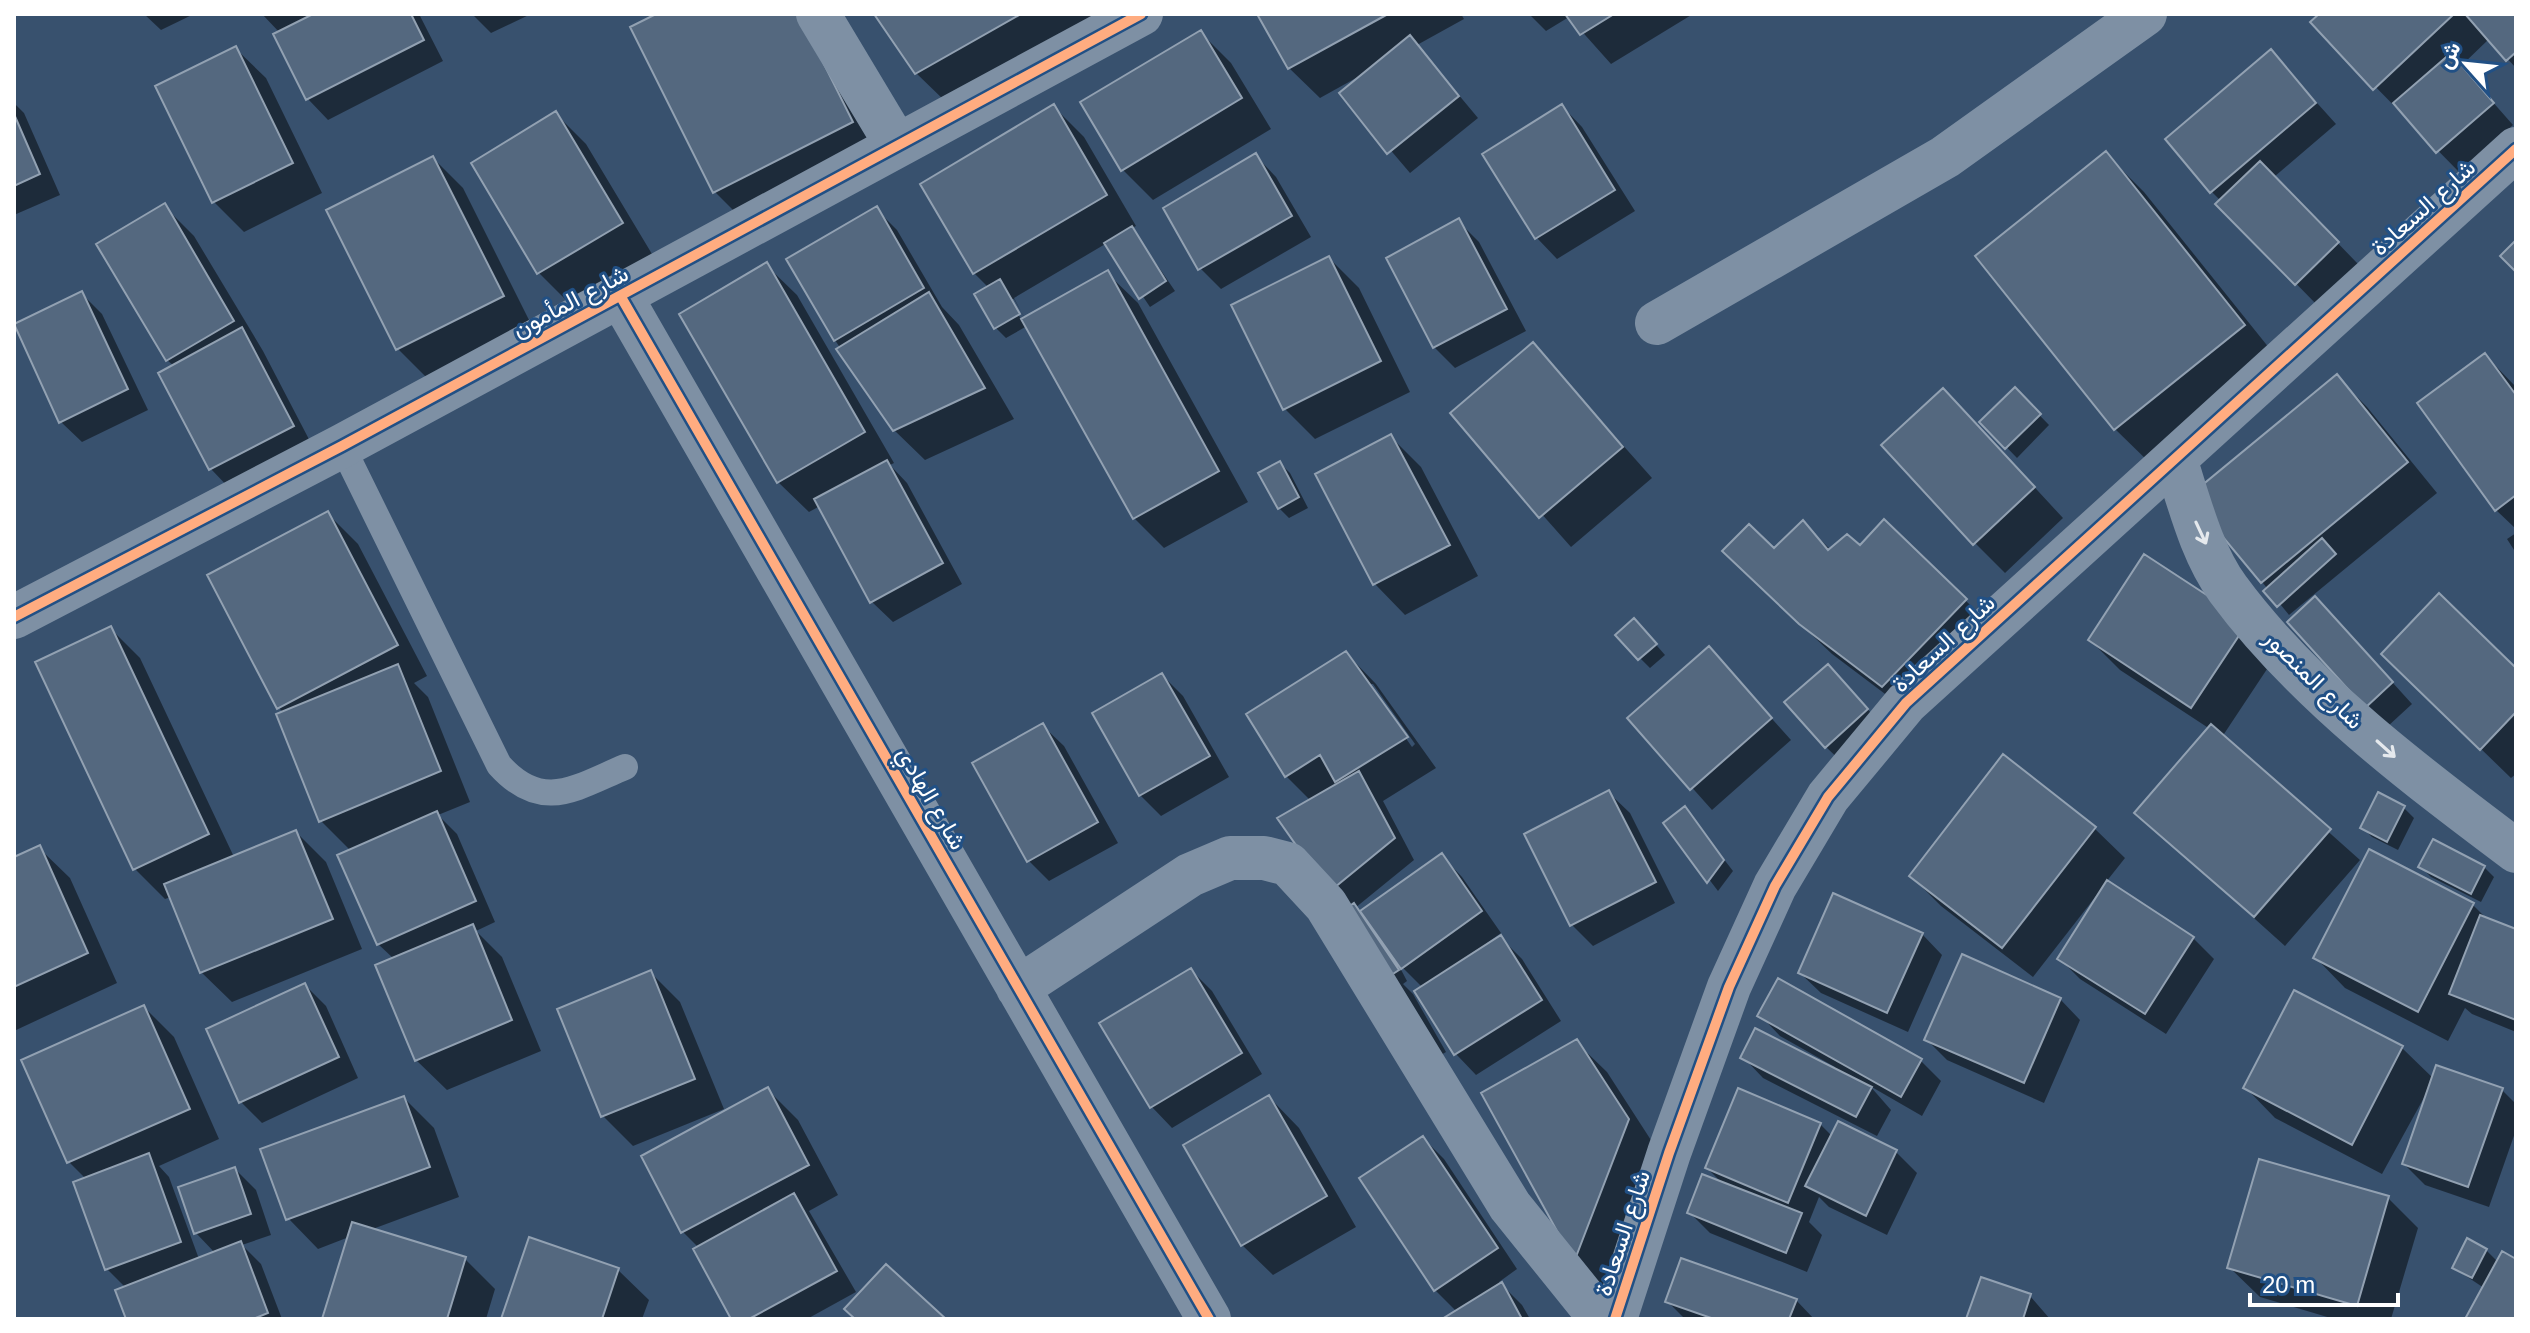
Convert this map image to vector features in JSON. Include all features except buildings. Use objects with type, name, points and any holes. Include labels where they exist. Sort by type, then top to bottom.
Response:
[{"type":"street","points":[[818,14],[896,144]]},
{"type":"street","name":"شارع المأمون","points":[[14,617],[621,297],[896,144],[1141,14]]},
{"type":"street","points":[[1657,323],[1945,157],[2145,14]]},
{"type":"street","name":"شارع السعادة","points":[[1615,1319],[1669,1153],[1729,987],[1775,886],[1828,797],[1906,703],[2516,149]]},
{"type":"street","name":"شارع الهادي","points":[[621,297],[1209,1319]]},
{"type":"street","name":"شارع المنصور","points":[[2175,459],[2194,520],[2226,587],[2275,644],[2394,756],[2516,851]]},
{"type":"street","points":[[1018,988],[1190,875],[1230,858],[1264,858],[1288,864],[1326,905],[1510,1206],[1601,1319]]},
{"type":"lane","points":[[342,446],[499,765],[516,785],[540,793],[568,791],[625,767]]},
{"type":"cycle path","points":[[14,617],[342,446],[1141,14]]},
{"type":"cycle path","points":[[1615,1319],[1669,1153],[1729,987],[1775,886],[1828,797],[1906,703],[2516,149]]},
{"type":"cycle path","points":[[621,297],[1209,1319]]}]
